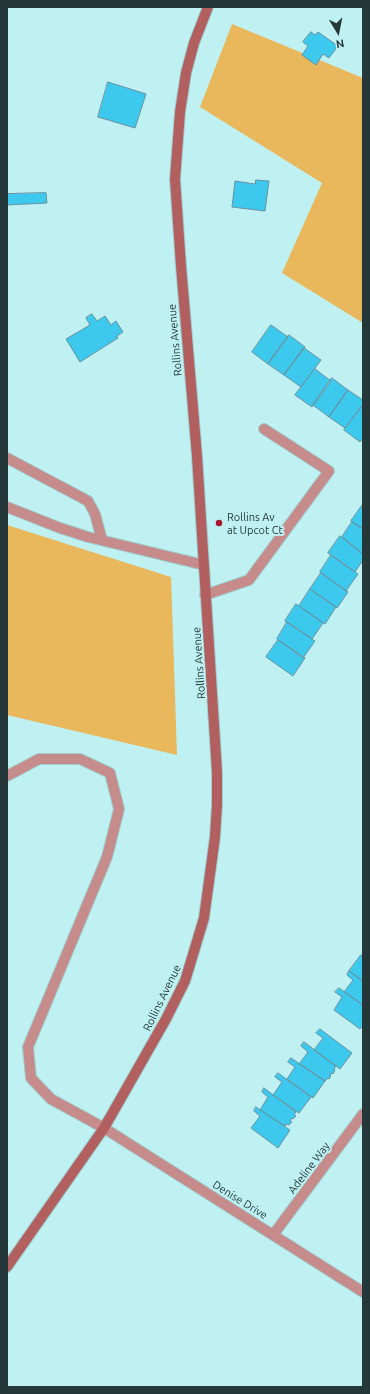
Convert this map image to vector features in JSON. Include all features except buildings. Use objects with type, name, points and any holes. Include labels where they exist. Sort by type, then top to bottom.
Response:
[{"type":"street","name":"Rollins Avenue","points":[[7,1267],[104,1128],[166,1019],[185,981],[204,918],[218,805],[216,749],[210,647],[205,595],[198,456],[181,266],[175,179],[180,112],[186,73],[194,43],[208,7]]},
{"type":"street","points":[[205,595],[249,580],[329,471],[264,429]]},
{"type":"street","points":[[7,458],[88,501],[95,514],[102,540]]},
{"type":"street","points":[[7,507],[60,528],[204,565]]},
{"type":"street","name":"Denise Drive","points":[[7,776],[39,759],[80,759],[110,773],[119,809],[107,857],[28,1046],[31,1078],[51,1099],[104,1128],[363,1292]]},
{"type":"street","name":"Adeline Way","points":[[273,1235],[363,1114]]},
{"type":"shaded area","points":[[232,24],[363,78],[363,323],[282,273],[322,183],[200,107]]},
{"type":"shaded area","points":[[7,525],[171,577],[177,755],[7,715]]},
{"type":"place","name":"Rollins Av at Upcot Ct","points":[[219,523]]}]
